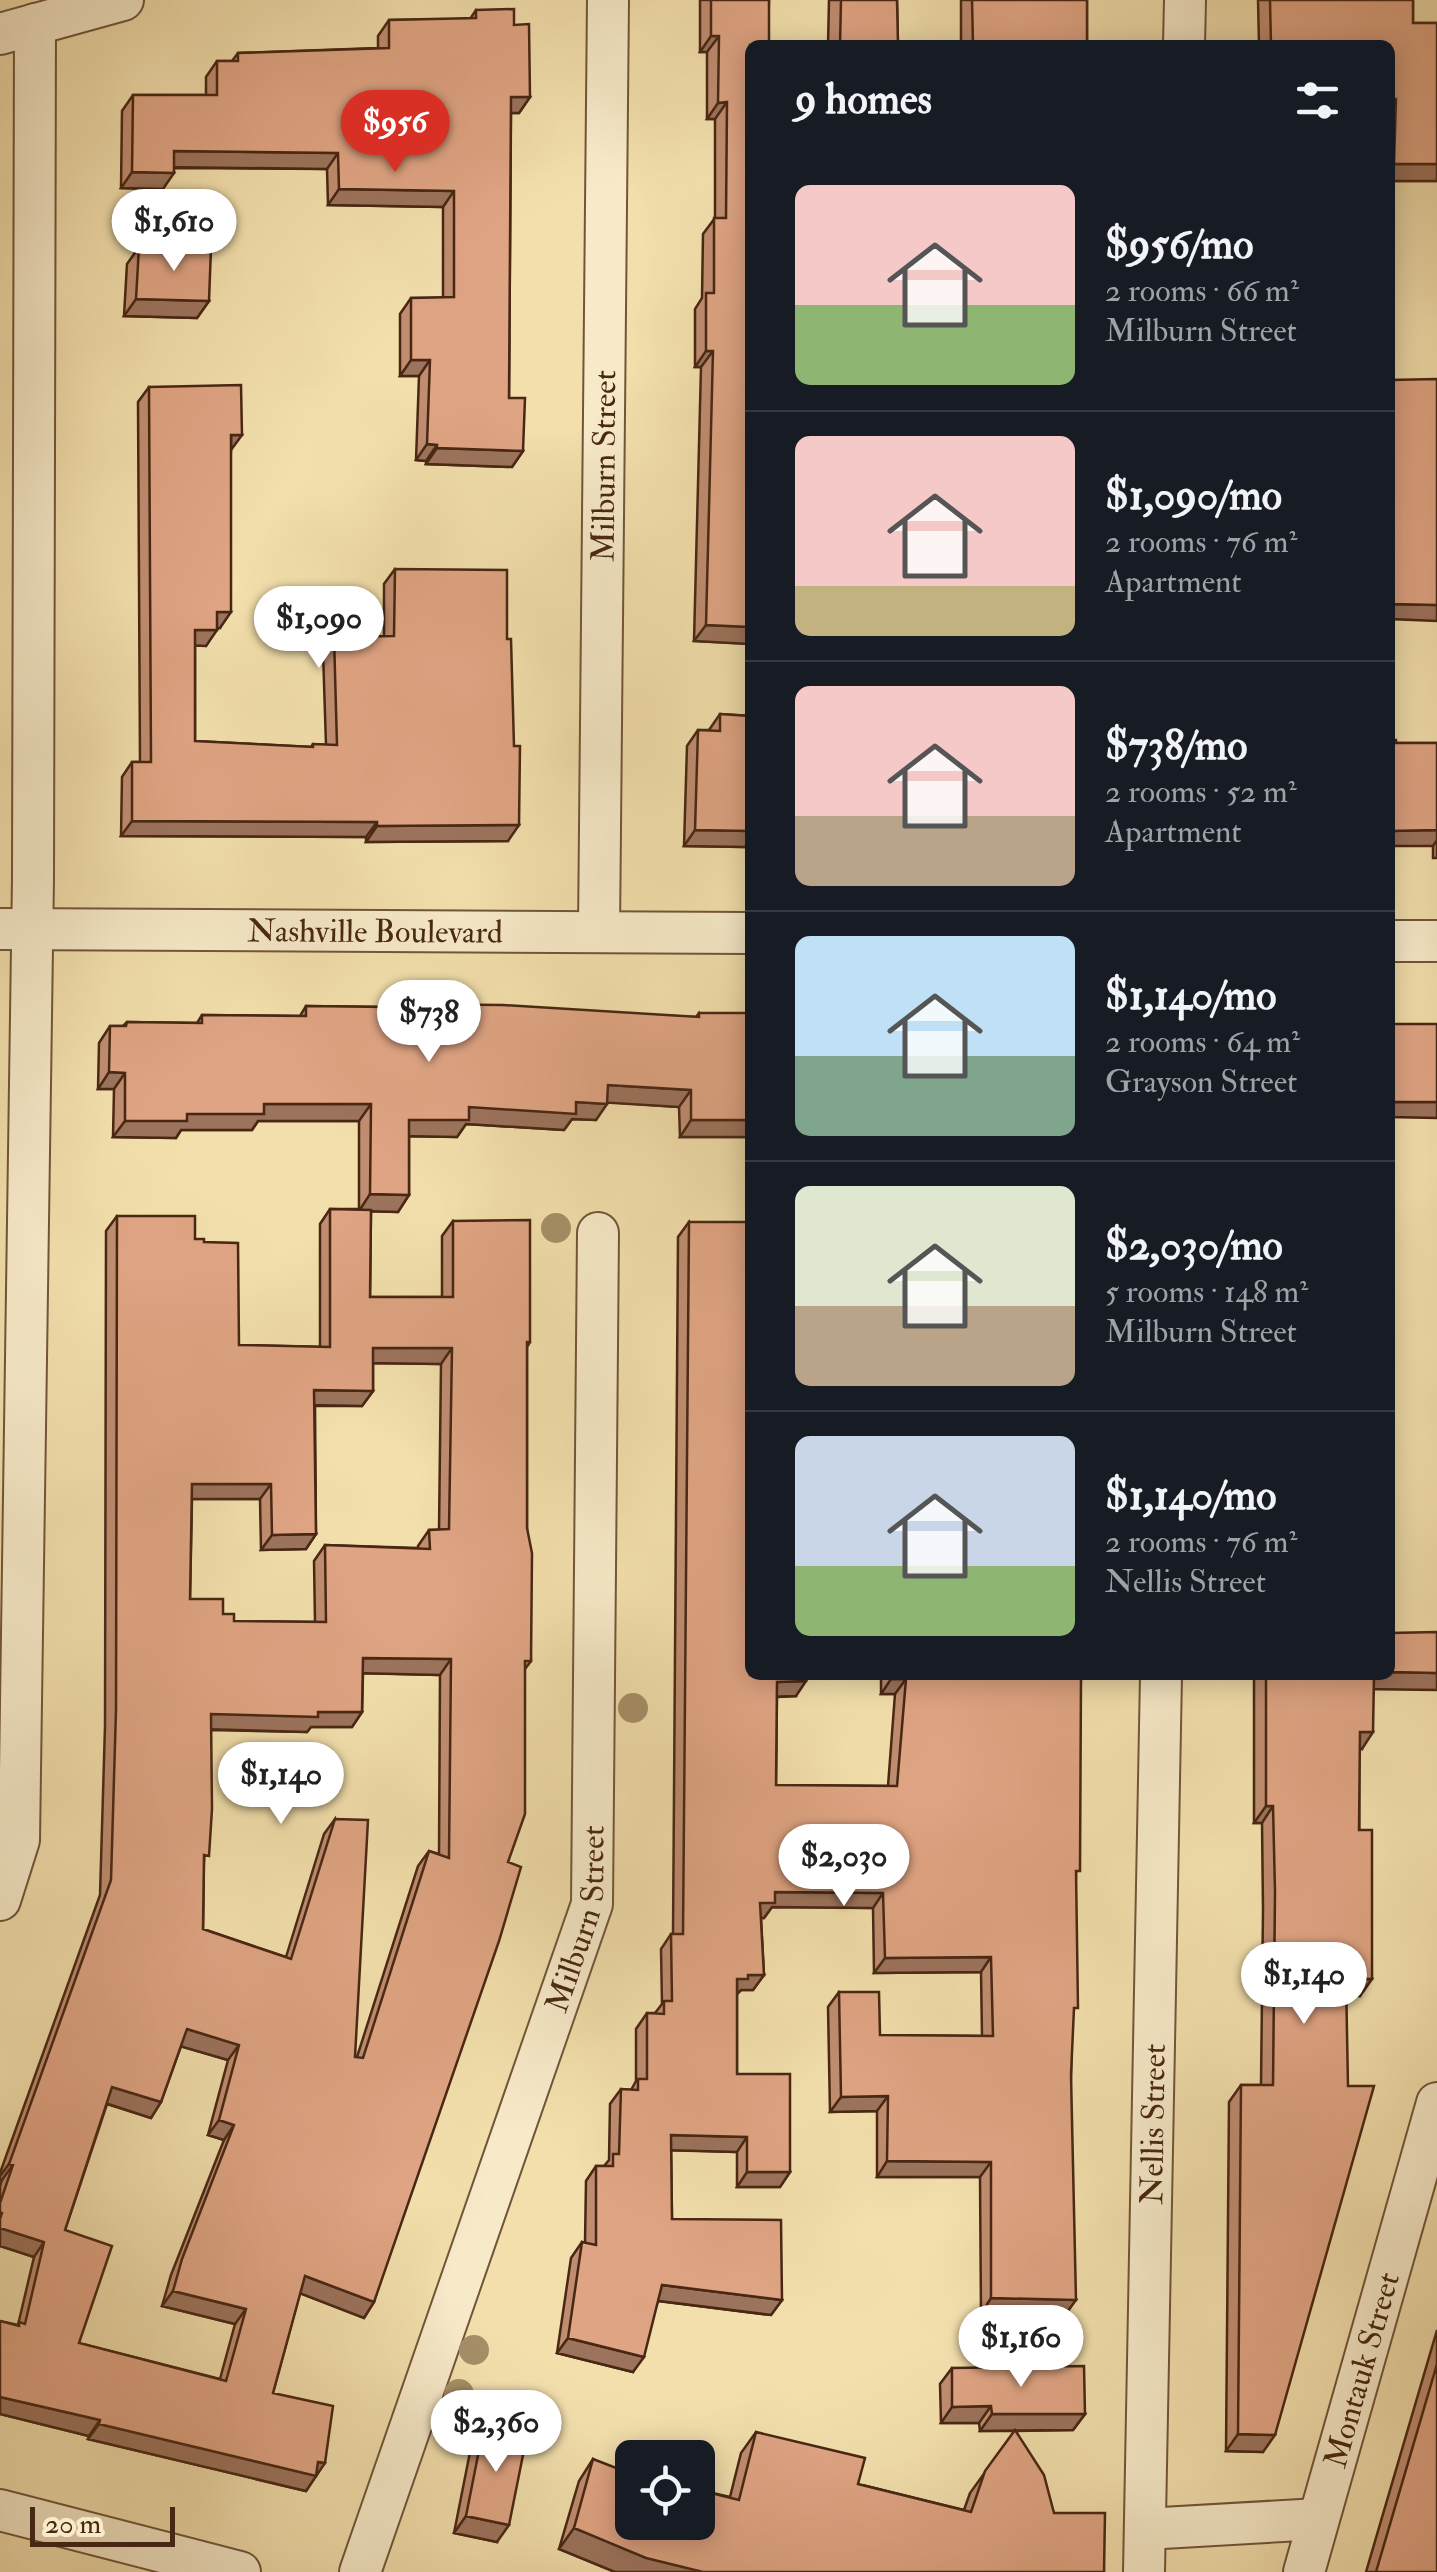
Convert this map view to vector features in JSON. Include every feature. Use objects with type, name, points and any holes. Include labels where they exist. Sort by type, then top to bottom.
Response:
[{"type":"street","points":[[0,1900],[20,1840],[18,29],[123,0]]},
{"type":"street","name":"Milburn Street","points":[[599,931],[608,0]]},
{"type":"street","points":[[1184,40],[1185,0]]},
{"type":"street","name":"Nashville Boulevard","points":[[16,929],[745,933]]},
{"type":"street","points":[[1395,941],[1437,941]]},
{"type":"street","name":"Milburn Street","points":[[360,2572],[592,1904],[598,1233]]},
{"type":"street","name":"Nellis Street","points":[[1144,2572],[1160,1680]]},
{"type":"street","name":"Montauk Street","points":[[1304,2572],[1437,2103]]},
{"type":"street","points":[[0,2510],[240,2572]]},
{"type":"street","points":[[1145,2528],[1318,2519]]},
{"type":"building","points":[[711,0],[769,0],[769,40],[745,40],[745,627],[706,625],[713,351],[706,351],[706,293],[714,293],[714,218],[726,218],[727,102],[718,103],[719,36],[711,36]]},
{"type":"building","points":[[841,0],[897,0],[898,40],[840,40]]},
{"type":"building","points":[[972,0],[1087,0],[1087,40],[973,40]]},
{"type":"building","points":[[1270,0],[1413,0],[1413,23],[1437,23],[1437,164],[1395,164],[1395,40],[1271,40]]},
{"type":"building","points":[[514,9],[514,25],[529,24],[530,97],[511,97],[509,398],[525,398],[523,451],[437,448],[427,444],[430,360],[411,360],[411,298],[454,297],[454,191],[339,189],[338,153],[174,151],[174,173],[132,172],[133,95],[217,95],[217,61],[238,61],[238,53],[389,48],[389,20],[476,18],[476,10]]},
{"type":"building","points":[[139,247],[211,248],[209,301],[136,299]]},
{"type":"building","points":[[1437,379],[1437,605],[1395,604],[1395,380]]},
{"type":"building","points":[[241,385],[242,435],[231,435],[231,612],[217,612],[217,630],[195,630],[195,741],[337,745],[334,637],[394,636],[395,569],[507,570],[514,746],[520,746],[519,825],[132,821],[132,762],[151,762],[149,387]]},
{"type":"building","points":[[720,714],[745,716],[745,831],[695,830],[698,730],[720,731]]},
{"type":"building","points":[[1395,740],[1437,743],[1437,830],[1395,831]]},
{"type":"building","points":[[503,1005],[699,1017],[699,1013],[745,1013],[745,1120],[691,1120],[691,1090],[608,1085],[607,1104],[576,1102],[576,1114],[469,1107],[469,1120],[409,1120],[409,1195],[370,1194],[371,1104],[264,1104],[264,1114],[187,1114],[187,1121],[125,1121],[125,1073],[109,1072],[110,1026],[126,1026],[127,1022],[202,1023],[202,1015],[306,1016],[306,1006]]},
{"type":"building","points":[[1395,1024],[1437,1024],[1437,1102],[1395,1102]]},
{"type":"building","points":[[330,1209],[371,1210],[370,1297],[453,1297],[453,1221],[530,1220],[527,1528],[532,1553],[531,1661],[525,1661],[525,1814],[508,1862],[521,1867],[374,2302],[305,2276],[273,2393],[333,2406],[325,2463],[318,2462],[316,2476],[0,2397],[0,2321],[25,2324],[44,2242],[0,2228],[0,2203],[13,2165],[9,2164],[111,1880],[116,1710],[117,1216],[195,1216],[195,1239],[238,1243],[239,1345],[330,1347]],"holes":[[[373,1348],[452,1348],[449,1529],[429,1530],[430,1549],[325,1545],[326,1622],[234,1621],[234,1614],[223,1614],[223,1599],[190,1599],[192,1484],[271,1484],[272,1535],[316,1534],[314,1390],[373,1391]],[[363,1658],[451,1659],[449,1858],[429,1851],[363,2058],[355,2057],[368,1820],[335,1819],[291,1959],[203,1929],[204,1855],[209,1856],[212,1809],[211,1714],[318,1717],[318,1712],[362,1712]],[[187,2029],[239,2045],[219,2120],[234,2125],[173,2291],[246,2309],[226,2381],[79,2343],[112,2246],[65,2230],[112,2087],[161,2102]]]},
{"type":"building","points":[[689,1222],[745,1222],[745,1680],[806,1680],[777,1682],[776,1785],[897,1786],[906,1680],[1081,1680],[1080,1871],[1076,1871],[1078,2008],[1074,2008],[1071,2075],[1076,2300],[991,2298],[991,2162],[887,2161],[888,2096],[841,2097],[839,1992],[879,1992],[880,2035],[993,2036],[991,1957],[885,1958],[883,1893],[775,1892],[775,1903],[760,1903],[764,1975],[737,1979],[737,2074],[790,2074],[790,2172],[747,2172],[747,2137],[671,2135],[672,2219],[781,2220],[782,2300],[662,2285],[644,2357],[568,2338],[582,2242],[596,2245],[596,2166],[613,2166],[613,2154],[619,2154],[621,2089],[638,2090],[638,2079],[647,2079],[647,2013],[664,2014],[664,2001],[672,2001],[671,1934],[683,1934]]},
{"type":"building","points":[[1437,1632],[1437,1673],[1395,1672],[1395,1633]]},
{"type":"building","points":[[1266,1680],[1374,1680],[1373,1732],[1360,1732],[1359,1830],[1372,1830],[1372,1979],[1346,1979],[1348,2086],[1374,2086],[1275,2435],[1238,2434],[1241,2085],[1273,2085],[1273,1806],[1266,1806]]},
{"type":"building","points":[[1437,2364],[1437,2572],[1376,2572]]},
{"type":"building","points":[[1084,2366],[1085,2414],[992,2414],[991,2406],[952,2407],[952,2368]]},
{"type":"building","points":[[484,2425],[527,2435],[509,2525],[466,2516]]},
{"type":"building","points":[[1015,2430],[1044,2475],[1054,2513],[1105,2513],[1104,2572],[703,2572],[646,2558],[574,2528],[593,2459],[615,2467],[615,2540],[715,2540],[715,2494],[739,2500],[756,2432],[865,2458],[858,2484],[971,2512],[985,2471]]}]
